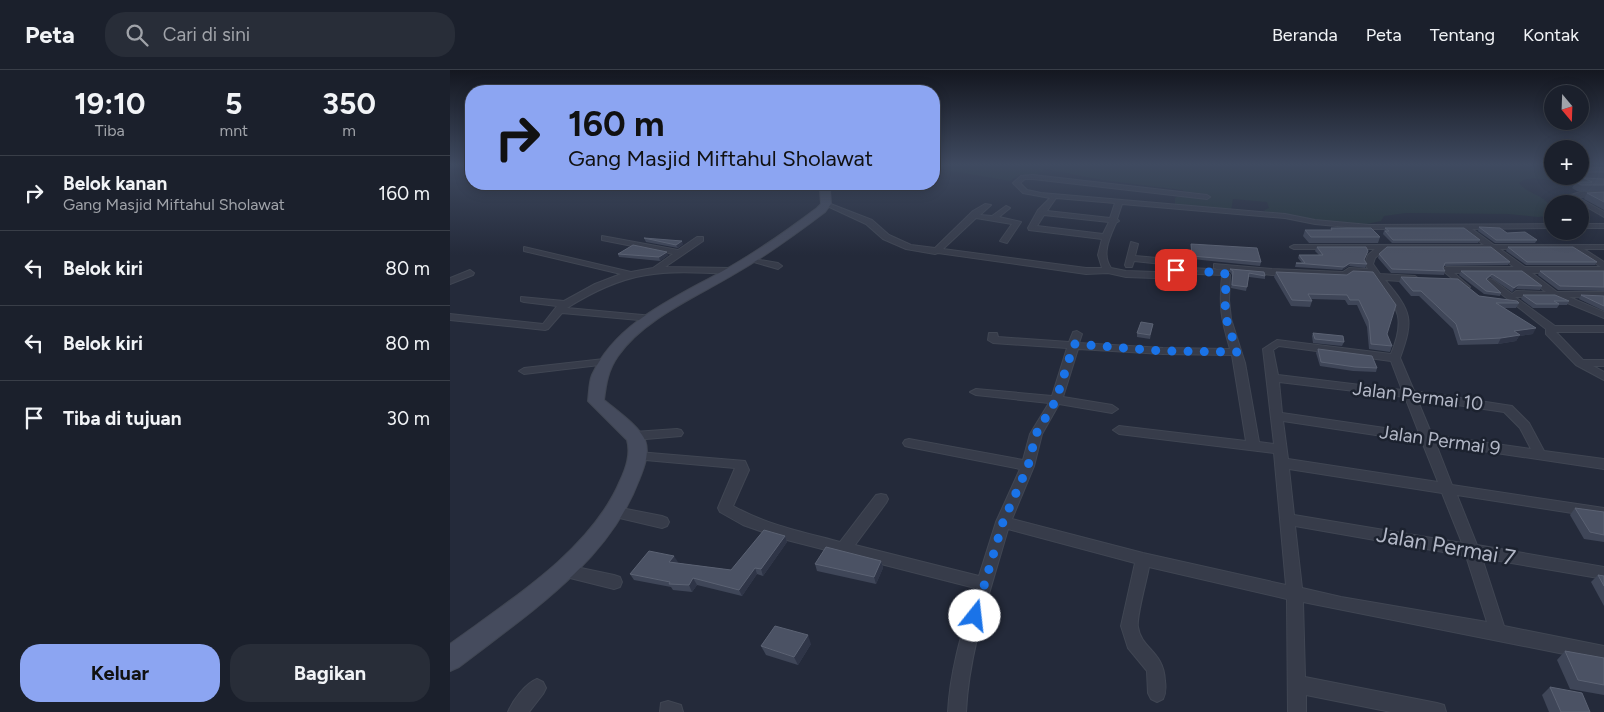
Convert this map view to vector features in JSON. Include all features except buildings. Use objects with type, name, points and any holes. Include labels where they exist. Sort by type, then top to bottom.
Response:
[{"type":"street","points":[[825,195],[826,204]]},
{"type":"street","points":[[1038,195],[1278,216],[1315,222],[1369,227],[1544,226]]},
{"type":"street","points":[[1183,195],[1208,198]]},
{"type":"street","points":[[1576,195],[1571,196],[1604,215]]},
{"type":"street","points":[[1054,197],[1031,226],[1032,228],[1107,237]]},
{"type":"street","points":[[1108,270],[1100,258],[1101,248],[1115,221],[1119,203]]},
{"type":"street","points":[[826,204],[870,222],[886,237],[902,244],[935,252],[1009,260],[1073,270],[1108,270],[1126,274],[1160,274],[1179,270],[1225,274],[1227,277],[1224,300],[1225,315],[1240,363],[1253,446]]},
{"type":"street","points":[[450,659],[519,607],[562,570],[598,534],[616,512],[630,484],[638,456],[634,436],[596,401],[597,383],[604,362],[630,335],[650,318],[751,260],[826,204]]},
{"type":"street","points":[[935,252],[987,205]]},
{"type":"street","points":[[994,218],[1006,208]]},
{"type":"street","points":[[1596,210],[1604,210]]},
{"type":"street","points":[[1041,212],[1115,221]]},
{"type":"street","points":[[976,216],[1017,222],[1004,240]]},
{"type":"street","points":[[1464,226],[1556,295],[1604,316]]},
{"type":"street","points":[[1589,226],[1604,226]]},
{"type":"street","points":[[1369,227],[1376,233]]},
{"type":"street","points":[[605,238],[679,252]]},
{"type":"street","points":[[654,271],[700,239]]},
{"type":"street","points":[[1126,274],[1134,244]]},
{"type":"street","points":[[1385,245],[1369,260],[1369,264],[1397,299],[1403,312],[1404,333],[1395,358],[1472,550],[1498,632]]},
{"type":"street","points":[[1294,247],[1385,245],[1604,248]]},
{"type":"street","points":[[1575,247],[1604,266]]},
{"type":"street","points":[[527,249],[630,274]]},
{"type":"street","points":[[1131,258],[1272,272],[1345,275],[1349,271],[1428,279]]},
{"type":"street","points":[[751,260],[778,266]]},
{"type":"street","points":[[1475,294],[1451,280],[1446,270],[1604,270]]},
{"type":"street","points":[[450,317],[545,327],[564,308],[601,284],[630,274],[654,271],[730,271]]},
{"type":"street","points":[[450,281],[470,273]]},
{"type":"street","points":[[1490,282],[1517,299],[1553,328],[1604,329]]},
{"type":"street","points":[[1500,302],[1556,295],[1604,295]]},
{"type":"street","points":[[524,299],[564,308],[650,318]]},
{"type":"street","points":[[1553,328],[1550,330],[1553,336],[1580,363],[1604,377]]},
{"type":"street","points":[[993,335],[994,340],[1076,339],[1163,351],[1237,352]]},
{"type":"street","points":[[957,712],[958,691],[970,633],[1003,522],[1028,466],[1036,434],[1056,400],[1076,339]]},
{"type":"street","points":[[1297,712],[1295,593],[1273,378],[1268,349],[1277,343],[1395,358]]},
{"type":"street","points":[[524,370],[604,362]]},
{"type":"street","points":[[1580,363],[1604,363]]},
{"type":"street","name":"Jalan Permai 10","points":[[1273,378],[1508,408],[1525,426],[1538,453]]},
{"type":"street","points":[[976,392],[1056,400],[1112,409]]},
{"type":"street","name":"Jalan Permai 9","points":[[1276,416],[1604,464]]},
{"type":"street","points":[[1120,430],[1253,446],[1281,456],[1446,489],[1604,513]]},
{"type":"street","points":[[634,436],[677,433]]},
{"type":"street","points":[[909,443],[1028,466]]},
{"type":"street","points":[[638,456],[740,464],[742,470],[725,505],[726,510],[748,521],[783,533],[984,584]]},
{"type":"street","points":[[844,548],[881,499]]},
{"type":"street","points":[[616,512],[662,522]]},
{"type":"street","name":"Jalan Permai 7","points":[[1288,519],[1604,573]]},
{"type":"street","points":[[1003,522],[1143,559],[1295,593],[1604,654]]},
{"type":"street","points":[[1143,559],[1129,626],[1134,642],[1156,669],[1157,693]]},
{"type":"street","points":[[562,570],[614,582]]},
{"type":"street","points":[[1296,684],[1414,709],[1437,712]]},
{"type":"street","points":[[517,712],[537,688]]},
{"type":"shaded area","points":[[1180,195],[1535,195],[1544,200],[1544,216],[1406,213],[1384,216],[1381,221],[1367,224],[1267,214],[1264,210],[1269,208],[1267,202],[1233,199],[1231,211],[1175,207],[1175,198]]},
{"type":"route","points":[[975,616],[1003,522],[1028,466],[1036,434],[1056,400],[1074,344],[1163,351],[1237,352],[1225,315],[1226,275],[1224,273],[1176,270]]}]
